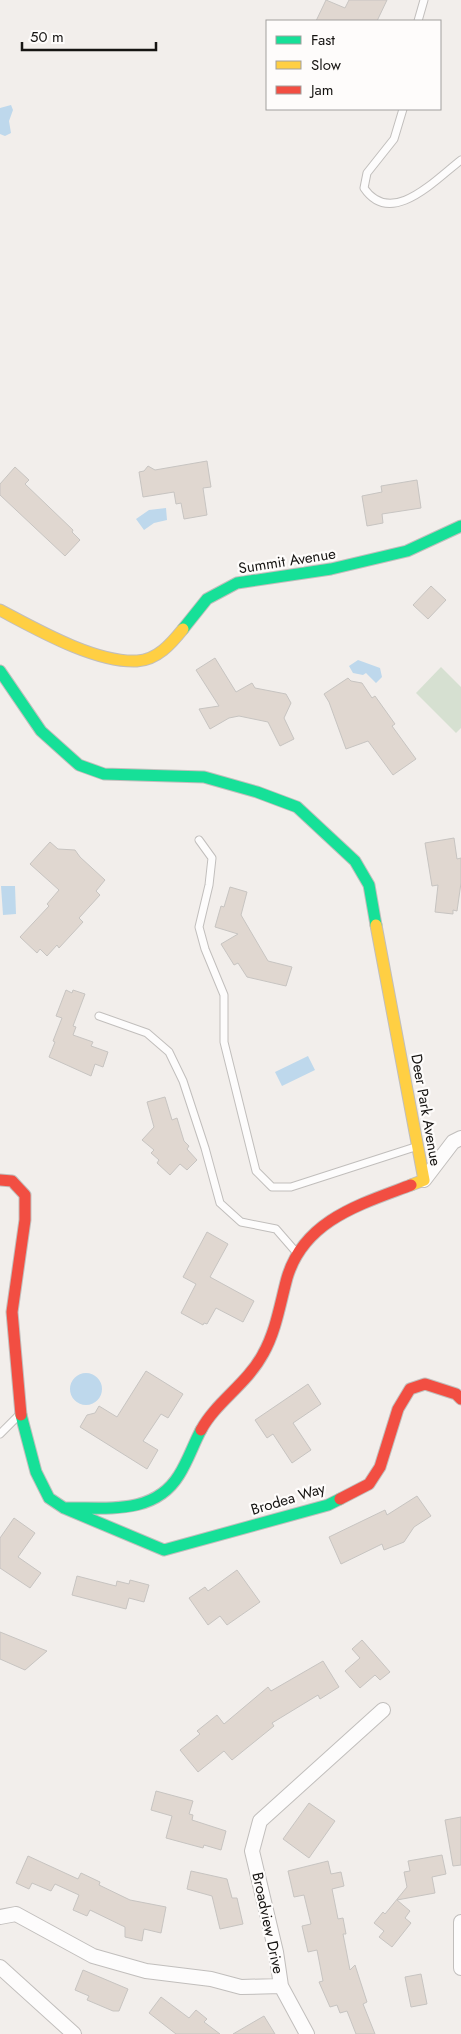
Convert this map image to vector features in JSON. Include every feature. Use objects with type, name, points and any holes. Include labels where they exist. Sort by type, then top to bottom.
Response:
[{"type":"street","name":"Summit Avenue","points":[[0,610],[50,637],[110,658],[138,661],[167,649],[207,599],[237,583],[331,569],[407,551],[461,526]]},
{"type":"street","name":"Deer Park Avenue","points":[[0,671],[41,731],[79,766],[104,774],[204,777],[257,792],[297,806],[354,861],[369,885],[424,1180],[348,1211],[319,1227],[304,1243],[288,1272],[276,1326],[264,1357],[244,1383],[206,1423],[175,1481],[159,1497],[139,1505],[64,1508]]},
{"type":"street","points":[[424,1180],[452,1142],[461,1138]]},
{"type":"street","points":[[0,1180],[12,1181],[25,1196],[25,1220],[12,1312],[20,1414],[36,1472],[49,1498],[64,1508]]},
{"type":"street","name":"Brodea Way","points":[[64,1508],[164,1550],[328,1505],[368,1484],[380,1467],[398,1409],[410,1389],[426,1384],[456,1394],[461,1399]]},
{"type":"street","name":"Broadview Drive","points":[[0,1917],[16,1914],[93,1956],[146,1971],[211,1979],[241,1987],[281,1986],[276,1952],[252,1850],[260,1821],[383,1710]]},
{"type":"street","points":[[461,1922],[461,1968]]},
{"type":"street","points":[[0,1967],[61,2030],[74,2034]]},
{"type":"street","points":[[281,1986],[307,2034]]},
{"type":"lane","points":[[418,20],[424,0]]},
{"type":"lane","points":[[403,110],[394,140],[367,173],[364,188],[370,197],[382,204],[395,205],[417,193],[461,160]]},
{"type":"lane","points":[[199,840],[212,858],[209,885],[199,927],[204,949],[224,994],[224,1042],[256,1171],[272,1188],[291,1187],[418,1146]]},
{"type":"lane","points":[[99,1016],[147,1033],[168,1052],[183,1081],[206,1148],[220,1203],[241,1222],[276,1229],[297,1254]]},
{"type":"lane","points":[[0,1434],[20,1414]]},
{"type":"green space","points":[[441,667],[461,687],[461,728],[456,733],[416,693]]},
{"type":"water","points":[[11,105],[13,110],[9,121],[11,133],[5,136],[0,134],[0,108]]},
{"type":"water","points":[[166,508],[167,520],[154,523],[144,530],[136,519],[149,510]]},
{"type":"water","points":[[358,660],[380,668],[382,677],[376,683],[366,673],[363,675],[353,673],[349,666]]},
{"type":"water","points":[[1,886],[15,886],[16,914],[3,915]]},
{"type":"water","points":[[308,1056],[315,1070],[282,1086],[275,1072]]},
{"type":"water","points":[[86,1373],[92,1374],[97,1378],[101,1383],[101,1395],[97,1400],[92,1404],[86,1405],[80,1404],[75,1400],[71,1395],[70,1389],[71,1383],[75,1378],[80,1374]]},
{"type":"building","points":[[326,0],[345,8],[349,0],[387,0],[377,20],[316,20]]},
{"type":"building","points":[[207,461],[211,487],[203,488],[207,515],[184,519],[181,503],[176,504],[174,492],[143,497],[139,472],[144,471],[148,466],[155,470]]},
{"type":"building","points":[[15,467],[29,480],[25,484],[73,530],[72,532],[80,540],[65,556],[0,495],[0,484]]},
{"type":"building","points":[[417,480],[421,508],[382,514],[383,523],[367,526],[362,496],[382,492],[381,486]]},
{"type":"building","points":[[431,586],[446,600],[428,619],[413,605]]},
{"type":"building","points":[[215,658],[236,692],[252,683],[255,688],[286,694],[291,703],[284,718],[294,739],[280,746],[268,722],[239,716],[229,718],[210,729],[199,709],[219,706],[196,670]]},
{"type":"building","points":[[348,678],[351,681],[362,683],[372,698],[375,696],[395,724],[392,726],[416,759],[393,775],[368,741],[346,749],[329,702],[324,694]]},
{"type":"building","points":[[454,838],[457,859],[461,858],[461,883],[457,911],[453,910],[453,914],[435,912],[438,885],[432,886],[425,843]]},
{"type":"building","points":[[50,842],[58,849],[75,850],[105,880],[96,891],[100,895],[79,918],[83,922],[59,948],[57,945],[47,956],[40,949],[37,953],[20,937],[49,906],[47,904],[59,890],[30,864]]},
{"type":"building","points":[[230,887],[247,892],[241,915],[268,961],[292,967],[286,986],[247,977],[238,963],[234,965],[221,944],[238,934],[215,927],[221,906],[224,907]]},
{"type":"building","points":[[66,990],[72,993],[73,990],[85,994],[73,1026],[76,1027],[73,1035],[93,1042],[91,1046],[108,1052],[103,1067],[95,1064],[91,1076],[49,1057],[62,1018],[56,1016]]},
{"type":"building","points":[[165,1097],[172,1120],[177,1118],[184,1141],[189,1146],[187,1149],[197,1160],[187,1170],[180,1164],[170,1175],[157,1163],[159,1160],[151,1153],[154,1150],[142,1140],[154,1127],[147,1102]]},
{"type":"building","points":[[207,1232],[228,1244],[210,1277],[254,1301],[243,1322],[216,1308],[207,1324],[204,1323],[203,1325],[181,1313],[196,1284],[183,1277]]},
{"type":"building","points":[[146,1371],[183,1394],[168,1418],[161,1414],[143,1441],[158,1450],[147,1469],[80,1427],[87,1415],[95,1413],[99,1406],[117,1417]]},
{"type":"building","points":[[308,1384],[321,1404],[293,1423],[311,1450],[292,1463],[273,1434],[267,1438],[255,1420]]},
{"type":"building","points":[[417,1496],[431,1516],[414,1527],[404,1542],[384,1550],[382,1544],[341,1564],[329,1537],[385,1510],[387,1515]]},
{"type":"building","points":[[14,1518],[35,1533],[18,1557],[41,1573],[30,1588],[0,1568],[0,1538]]},
{"type":"building","points":[[237,1570],[260,1602],[227,1625],[220,1616],[208,1625],[189,1598],[205,1587],[208,1591]]},
{"type":"building","points":[[77,1576],[116,1586],[117,1581],[129,1584],[130,1580],[149,1585],[144,1602],[129,1598],[126,1609],[72,1595]]},
{"type":"building","points":[[0,1632],[47,1651],[25,1670],[0,1659]]},
{"type":"building","points":[[362,1640],[390,1672],[380,1680],[375,1675],[360,1688],[345,1671],[360,1658],[352,1649]]},
{"type":"building","points":[[323,1661],[339,1687],[320,1699],[318,1695],[272,1723],[274,1726],[232,1760],[224,1751],[198,1772],[180,1750],[200,1734],[197,1731],[217,1715],[224,1724],[268,1687],[271,1691]]},
{"type":"building","points":[[156,1791],[193,1801],[189,1814],[193,1815],[192,1820],[226,1831],[221,1850],[204,1845],[203,1848],[166,1838],[172,1816],[151,1810]]},
{"type":"building","points":[[309,1803],[335,1821],[309,1858],[283,1839]]},
{"type":"building","points":[[461,1817],[461,1865],[453,1866],[445,1820]]},
{"type":"building","points":[[442,1855],[446,1874],[432,1877],[435,1893],[397,1900],[410,1911],[405,1918],[411,1923],[392,1947],[379,1937],[384,1931],[374,1923],[383,1912],[385,1914],[407,1887],[404,1872],[410,1871],[408,1861]]},
{"type":"building","points":[[28,1856],[78,1879],[81,1873],[100,1882],[99,1885],[130,1900],[166,1907],[161,1933],[144,1929],[142,1941],[125,1937],[125,1927],[90,1910],[87,1916],[73,1910],[79,1895],[55,1884],[51,1891],[32,1883],[29,1889],[16,1883]]},
{"type":"building","points":[[328,1861],[331,1874],[341,1872],[344,1886],[332,1889],[338,1919],[343,1918],[346,1934],[343,1934],[350,1970],[355,1965],[367,2002],[363,2004],[375,2034],[356,2034],[347,2011],[340,2013],[337,2005],[330,2007],[319,1982],[323,1981],[317,1950],[308,1952],[302,1926],[311,1924],[304,1895],[294,1897],[288,1871]]},
{"type":"building","points":[[191,1871],[227,1879],[232,1898],[237,1898],[243,1924],[220,1929],[212,1896],[187,1889]]},
{"type":"building","points":[[83,1970],[128,1989],[119,2011],[113,2011],[87,2000],[89,1996],[75,1990]]},
{"type":"building","points":[[421,1974],[427,2004],[411,2007],[405,1977]]},
{"type":"building","points":[[161,1997],[189,2018],[196,2010],[207,2019],[204,2022],[220,2034],[176,2034],[149,2013]]},
{"type":"building","points":[[264,2016],[275,2034],[233,2034]]},
{"type":"traffic: fast","points":[[183,629],[207,599],[237,583],[331,569],[407,551],[461,526]]},
{"type":"traffic: fast","points":[[0,671],[41,731],[79,765],[104,774],[204,777],[257,792],[297,807],[355,861],[369,885],[376,925]]},
{"type":"traffic: fast","points":[[21,1415],[36,1472],[49,1498],[64,1508],[164,1550],[328,1505],[340,1499]]},
{"type":"traffic: fast","points":[[64,1508],[112,1508],[142,1503],[156,1497],[169,1488],[179,1475],[201,1430]]},
{"type":"traffic: slow","points":[[0,610],[85,651],[121,660],[137,661],[151,658],[168,645],[183,629]]},
{"type":"traffic: slow","points":[[376,925],[424,1180],[411,1185]]},
{"type":"traffic: jam","points":[[0,1180],[12,1181],[25,1195],[25,1220],[12,1312],[21,1415]]},
{"type":"traffic: jam","points":[[201,1430],[207,1420],[249,1375],[263,1354],[274,1327],[287,1278],[295,1258],[307,1242],[321,1228],[354,1207],[411,1185]]},
{"type":"traffic: jam","points":[[340,1499],[369,1484],[380,1467],[398,1409],[410,1389],[425,1384],[456,1394],[461,1399]]}]
